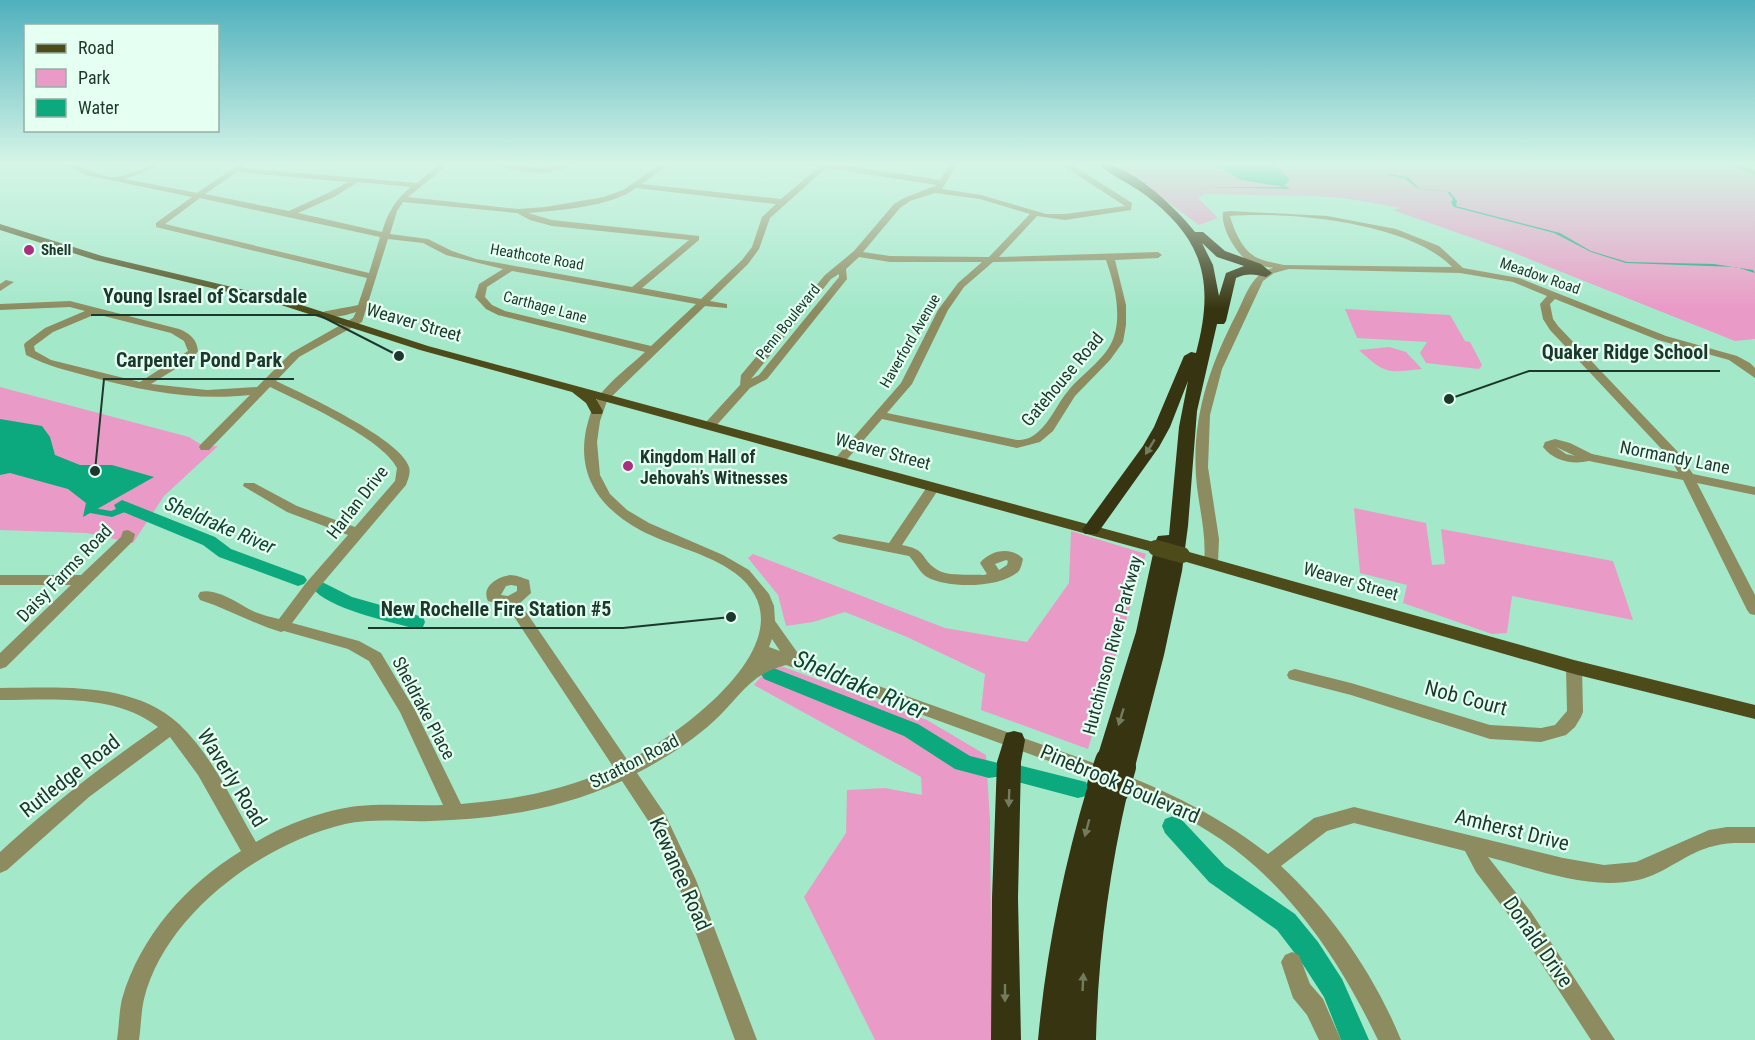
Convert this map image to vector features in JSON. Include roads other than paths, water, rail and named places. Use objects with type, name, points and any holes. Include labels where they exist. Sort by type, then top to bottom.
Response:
[{"type":"highway","points":[[1053,1040],[1077,867],[1152,663],[1170,584],[1180,516],[1188,415],[1204,296],[1202,274],[1195,254],[1184,235],[1162,212]]},
{"type":"highway","points":[[1091,530],[1155,441],[1194,364],[1212,308],[1212,286],[1207,265],[1198,245],[1170,212]]},
{"type":"highway","points":[[1175,212],[1217,252],[1257,267],[1266,273]]},
{"type":"highway","points":[[1194,364],[1212,341],[1225,304],[1230,276],[1245,270],[1266,273]]},
{"type":"highway","points":[[1006,1040],[1009,762],[1014,740]]},
{"type":"highway","points":[[1081,1040],[1089,918],[1105,833],[1111,776]]},
{"type":"main road","name":"Weaver Street","points":[[0,227],[99,258],[242,291],[323,314],[352,326],[1211,563],[1574,667],[1755,712]]},
{"type":"main road","points":[[567,386],[588,398],[597,411]]},
{"type":"street","points":[[177,212],[159,225],[371,276]]},
{"type":"street","name":"Heathcote Road","points":[[276,212],[384,235],[425,241],[456,256],[510,268],[724,306]]},
{"type":"street","points":[[289,214],[294,212]]},
{"type":"street","points":[[205,447],[302,350],[352,326],[358,320],[393,212]]},
{"type":"street","points":[[519,212],[533,218],[552,222],[696,238],[634,290]]},
{"type":"street","name":"Stratton Road","points":[[128,1040],[128,1018],[135,990],[170,926],[209,884],[252,852],[282,836],[346,816],[383,812],[455,811],[521,805],[558,797],[626,770],[666,748],[692,730],[713,711],[740,680],[761,650],[768,622],[763,597],[750,579],[739,569],[649,530],[624,514],[598,483],[591,462],[590,442],[597,411],[605,396],[754,251],[763,222],[773,212]]},
{"type":"street","name":"Penn Boulevard","points":[[746,386],[745,377],[777,338],[828,277],[842,269],[857,254],[892,212]]},
{"type":"street","points":[[1027,212],[1065,217],[1103,212]]},
{"type":"street","name":"Haverford Avenue","points":[[839,460],[906,384],[921,358],[943,309],[961,285],[993,258],[1035,214]]},
{"type":"street","points":[[1282,267],[1249,257],[1229,227],[1226,214],[1290,215],[1360,224],[1419,240],[1442,252],[1460,270]]},
{"type":"street","points":[[857,254],[933,260],[1158,255]]},
{"type":"street","name":"Gatehouse Road","points":[[881,415],[1017,444],[1036,440],[1056,420],[1071,395],[1107,357],[1118,341],[1119,298],[1110,257]]},
{"type":"street","name":"Meadow Road","points":[[1266,273],[1282,267],[1460,270],[1506,278],[1662,338],[1733,358],[1746,365],[1755,375]]},
{"type":"street","name":"Carthage Lane","points":[[510,268],[482,286],[480,297],[489,307],[502,313],[652,350]]},
{"type":"street","name":"Penn Boulevard","points":[[711,424],[746,386],[763,377],[844,277],[842,269]]},
{"type":"street","points":[[1211,563],[1212,534],[1203,490],[1202,464],[1205,406],[1221,354],[1259,279],[1266,273]]},
{"type":"street","points":[[1553,295],[1545,304],[1548,319],[1573,350],[1673,454],[1755,609]]},
{"type":"street","points":[[0,307],[63,303],[175,331],[188,337],[193,351],[189,356],[141,386]]},
{"type":"street","points":[[805,305],[819,308]]},
{"type":"street","points":[[323,314],[343,313],[361,307]]},
{"type":"street","points":[[96,310],[40,336],[29,345],[30,353],[47,362],[141,386],[186,393],[241,393],[265,386]]},
{"type":"street","points":[[777,338],[792,341]]},
{"type":"street","name":"Harlan Drive","points":[[265,386],[370,438],[402,464],[404,472],[401,482],[311,587],[281,627]]},
{"type":"street","name":"Normandy Lane","points":[[1588,457],[1755,491]]},
{"type":"street","points":[[249,486],[292,509],[357,533]]},
{"type":"street","points":[[894,546],[934,487]]},
{"type":"street","name":"Daisy Farms Road","points":[[0,663],[87,580],[128,538],[128,534]]},
{"type":"street","points":[[838,538],[894,546],[914,552],[932,573],[946,578],[984,580],[996,577]]},
{"type":"street","points":[[0,580],[87,580]]},
{"type":"street","name":"Sheldrake Place","points":[[205,596],[229,604],[252,617],[281,627],[353,645],[375,657],[407,710],[455,811]]},
{"type":"street","name":"Kewanee Road","points":[[511,601],[658,820],[689,886],[746,1040]]},
{"type":"street","points":[[740,680],[770,663],[791,661],[768,622]]},
{"type":"street","name":"Pinebrook Boulevard","points":[[761,650],[1130,783],[1185,808],[1228,834],[1268,865],[1301,898],[1332,937],[1358,975],[1390,1040]]},
{"type":"street","name":"Nob Court","points":[[1295,675],[1352,689],[1490,732],[1541,735],[1560,730],[1575,712],[1574,667]]},
{"type":"street","name":"Waverly Road","points":[[0,694],[73,695],[111,699],[137,707],[171,727],[194,755],[252,852]]},
{"type":"street","name":"Rutledge Road","points":[[0,864],[89,787],[171,727]]},
{"type":"street","name":"Amherst Drive","points":[[1268,865],[1321,824],[1354,815],[1563,867],[1618,874],[1638,871],[1709,838],[1727,835],[1755,835]]},
{"type":"street","name":"Donald Drive","points":[[1472,844],[1483,866],[1524,919],[1604,1040]]},
{"type":"street","points":[[1292,962],[1301,990],[1315,1007],[1330,1040]]},
{"type":"water","points":[[1471,212],[1560,233],[1591,251],[1627,262],[1714,264],[1733,267],[1626,263],[1591,252],[1554,233]]},
{"type":"water","points":[[0,419],[42,426],[50,437],[55,455],[80,465],[112,465],[154,477],[83,517],[86,503],[68,489],[10,473],[0,475]]},
{"type":"waterway","name":"Sheldrake River","points":[[122,505],[209,541],[225,553],[298,580]]},
{"type":"waterway","name":"Sheldrake River","points":[[94,511],[112,514],[126,508]]},
{"type":"waterway","name":"Sheldrake River","points":[[322,588],[346,602],[416,622]]},
{"type":"waterway","name":"Sheldrake River","points":[[771,674],[911,730],[962,763],[994,770]]},
{"type":"waterway","name":"Sheldrake River","points":[[1018,774],[1078,789]]},
{"type":"waterway","name":"Sheldrake River","points":[[1173,826],[1217,874],[1286,922],[1309,951],[1333,988],[1355,1040]]},
{"type":"place","name":"Shell","points":[[29,250]]},
{"type":"place","name":"Young Israel of Scarsdale","points":[[399,356]]},
{"type":"place","name":"Quaker Ridge School","points":[[1449,399]]},
{"type":"place","name":"Kingdom Hall of Jehovah’s Witnesses","points":[[628,466]]},
{"type":"place","name":"Carpenter Pond Park","points":[[95,471]]},
{"type":"place","name":"New Rochelle Fire Station #5","points":[[731,617]]}]
